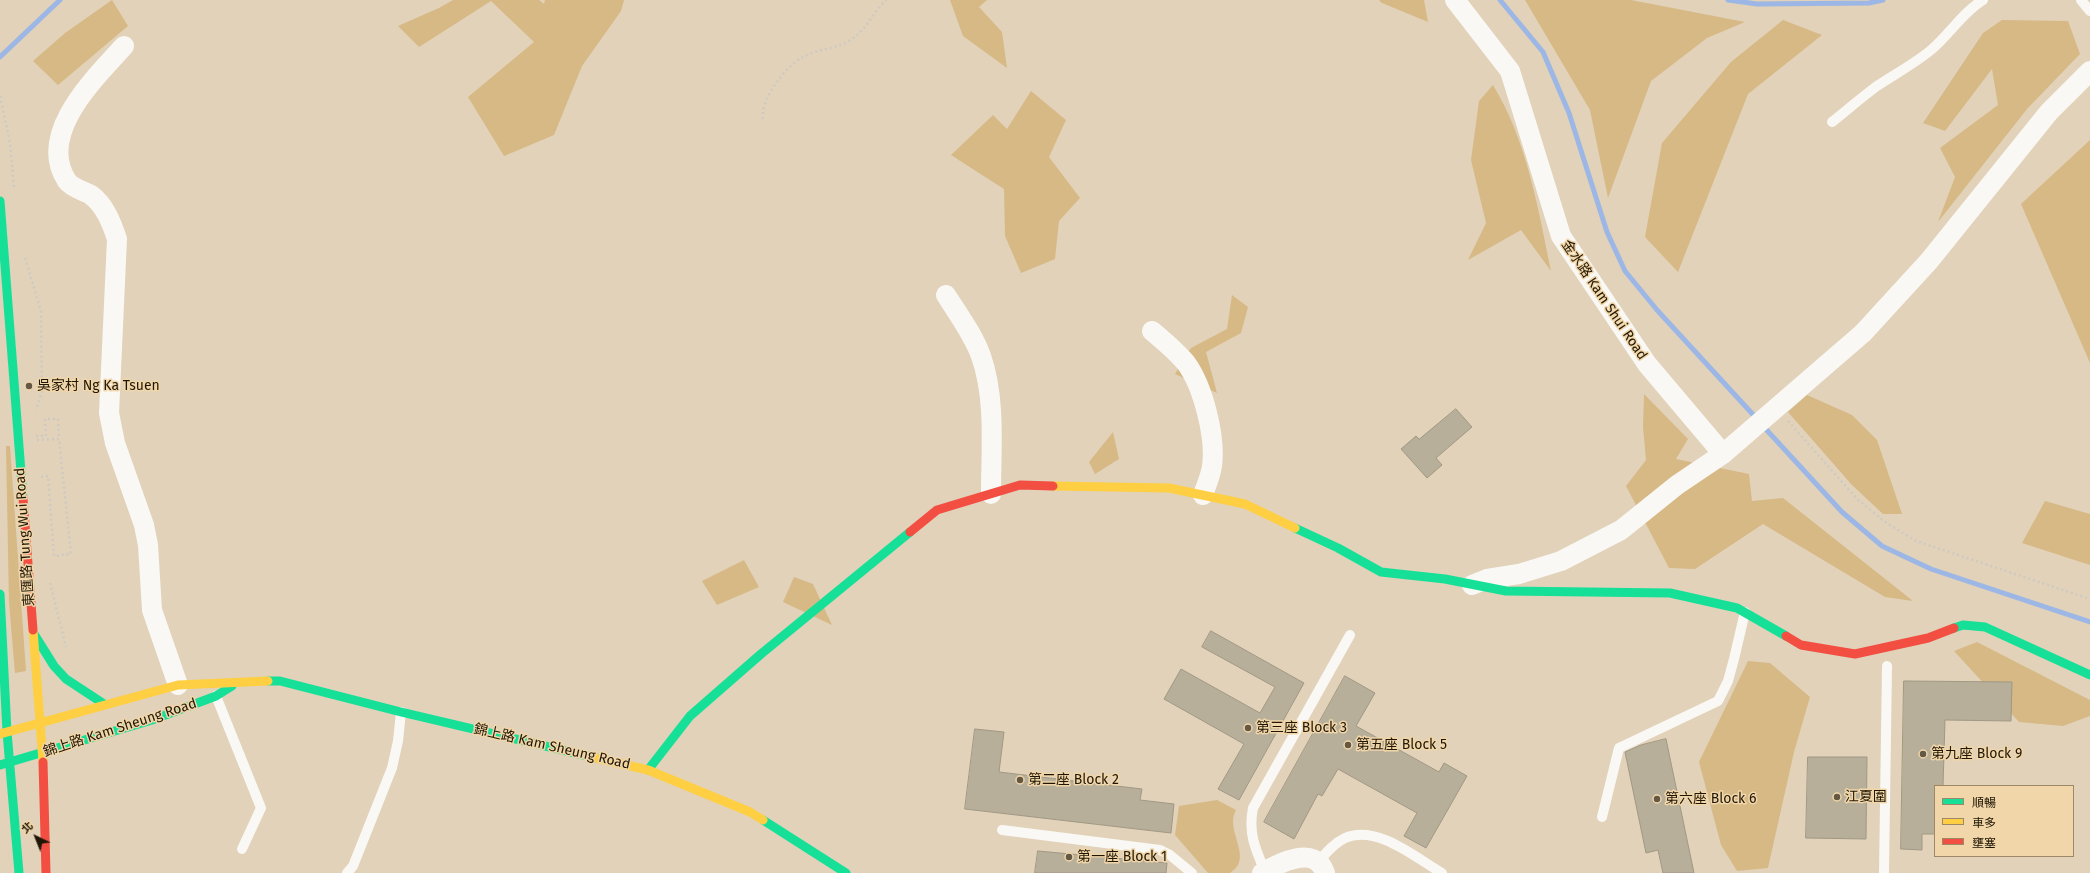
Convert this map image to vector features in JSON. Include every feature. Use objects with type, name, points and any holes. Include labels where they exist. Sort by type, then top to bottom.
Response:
[{"type":"street","name":"金水路 Kam Shui Road","points":[[1455,0],[1510,71],[1561,236],[1647,364],[1723,454]]},
{"type":"street","points":[[124,46],[85,89],[68,116],[58,145],[60,163],[68,183],[92,196],[104,210],[112,223],[116,239],[109,413],[115,444],[144,525],[148,545],[152,610],[178,685]]},
{"type":"street","points":[[1472,585],[1487,579],[1519,574],[1562,561],[1621,530],[1677,485],[1723,454],[1783,404],[1863,333],[1929,261],[2049,112],[2090,71]]},
{"type":"street","name":"東匯路 Tung Wui Road","points":[[0,201],[32,631],[43,753],[46,873]]},
{"type":"street","points":[[946,295],[966,327],[981,356],[989,386],[991,494]]},
{"type":"street","points":[[1152,331],[1171,347],[1186,364],[1200,389],[1213,439],[1212,466],[1203,495]]},
{"type":"street","points":[[648,770],[690,716],[761,654],[937,510],[1020,485],[1169,488],[1244,504],[1338,548],[1381,572],[1445,579],[1506,591],[1670,593],[1737,608],[1801,645],[1855,654],[1928,638],[1963,625],[1985,627],[2090,675]]},
{"type":"street","name":"東匯路 Tung Wui Road","points":[[0,594],[3,733],[10,762],[19,873]]},
{"type":"street","points":[[32,631],[54,666],[66,679],[104,704]]},
{"type":"street","name":"錦上路 Kam Sheung Road","points":[[3,733],[104,704],[178,685],[280,681],[401,712],[648,770],[750,812],[846,873]]},
{"type":"street","name":"錦上路 Kam Sheung Road","points":[[0,765],[152,720],[216,696],[236,683]]},
{"type":"street","points":[[6,838],[18,860]]},
{"type":"street","points":[[1264,872],[1298,857],[1309,858],[1321,868]]},
{"type":"lane","points":[[1832,122],[1878,86],[1930,51],[1947,35],[1970,8],[1984,0]]},
{"type":"lane","points":[[2081,0],[2090,11]]},
{"type":"lane","points":[[1602,817],[1619,748],[1718,701],[1732,666],[1745,612]]},
{"type":"lane","points":[[1264,872],[1250,829],[1253,808],[1350,635]]},
{"type":"lane","points":[[1884,873],[1887,666]]},
{"type":"lane","points":[[216,696],[261,808],[242,849]]},
{"type":"lane","points":[[347,873],[353,866],[392,768],[398,741],[401,712]]},
{"type":"lane","points":[[1002,830],[1160,850],[1170,855],[1192,873]]},
{"type":"lane","points":[[1321,868],[1330,849],[1344,839],[1353,835],[1371,835],[1388,841],[1442,873]]},
{"type":"path","points":[[763,119],[762,115],[769,95],[780,77],[792,65],[803,57],[841,46],[853,38],[864,29],[886,0]]},
{"type":"path","points":[[0,96],[10,143],[15,196]]},
{"type":"path","points":[[24,255],[41,311],[42,392],[35,413]]},
{"type":"path","points":[[1783,404],[1857,499],[1885,522],[1916,541],[2090,599]]},
{"type":"path","points":[[36,436],[46,436],[45,419],[58,419],[59,439]]},
{"type":"path","points":[[36,428],[36,442]]},
{"type":"path","points":[[37,472],[38,478],[48,476],[49,480],[54,556],[71,554],[60,446]]},
{"type":"path","points":[[49,577],[66,648]]},
{"type":"shaded area","points":[[112,0],[128,26],[58,85],[33,61],[65,33]]},
{"type":"shaded area","points":[[453,0],[539,0],[544,4],[545,0],[624,0],[621,11],[582,66],[554,135],[504,156],[468,97],[534,42],[491,1],[419,47],[398,26],[439,8]]},
{"type":"shaded area","points":[[950,0],[987,0],[979,7],[1002,32],[1007,68],[963,36]]},
{"type":"shaded area","points":[[1379,0],[1424,0],[1428,22],[1382,3]]},
{"type":"shaded area","points":[[1525,0],[1631,0],[1745,22],[1707,38],[1651,81],[1608,198],[1590,110]]},
{"type":"shaded area","points":[[1783,20],[1822,35],[1748,94],[1678,272],[1645,237],[1662,143],[1731,62]]},
{"type":"shaded area","points":[[2002,20],[2068,21],[2080,54],[2027,109],[1938,222],[1955,177],[1940,148],[1998,105],[1992,69],[1945,131],[1923,123],[1983,33]]},
{"type":"shaded area","points":[[1493,85],[1505,106],[1523,152],[1536,199],[1551,271],[1521,230],[1468,260],[1486,223],[1471,160],[1479,101]]},
{"type":"shaded area","points":[[1031,91],[1066,120],[1049,157],[1080,198],[1059,221],[1055,259],[1021,273],[1005,236],[1004,189],[951,155],[993,115],[1007,129]]},
{"type":"shaded area","points":[[2090,140],[2090,363],[2021,204]]},
{"type":"shaded area","points":[[1232,295],[1248,307],[1241,333],[1206,352],[1217,393],[1175,374],[1191,348],[1227,329]]},
{"type":"shaded area","points":[[1644,394],[1688,439],[1676,459],[1749,474],[1752,501],[1783,498],[1913,601],[1885,597],[1763,524],[1695,569],[1669,568],[1626,486],[1646,460],[1643,427]]},
{"type":"shaded area","points":[[1807,395],[1852,415],[1877,440],[1902,514],[1883,514],[1852,485],[1788,412]]},
{"type":"shaded area","points":[[1113,432],[1119,459],[1095,474],[1089,462]]},
{"type":"shaded area","points":[[6,446],[10,446],[26,671],[15,673],[9,602]]},
{"type":"shaded area","points":[[2045,501],[2090,514],[2090,565],[2022,543]]},
{"type":"shaded area","points":[[744,560],[759,587],[717,605],[702,581]]},
{"type":"shaded area","points":[[794,577],[813,584],[832,625],[783,602]]},
{"type":"shaded area","points":[[1977,642],[2090,700],[2090,716],[2063,726],[2019,722],[1954,651]]},
{"type":"shaded area","points":[[1748,661],[1770,663],[1810,697],[1794,752],[1768,868],[1737,871],[1721,845],[1699,762]]},
{"type":"shaded area","points":[[1217,800],[1236,810],[1233,818],[1240,852],[1240,860],[1237,867],[1230,873],[1208,873],[1175,835],[1179,806]]},
{"type":"building","points":[[1456,409],[1472,427],[1436,458],[1442,465],[1427,478],[1401,449],[1416,436],[1419,439]]},
{"type":"building","name":"第三座 Block 3","points":[[1211,631],[1304,683],[1239,800],[1218,789],[1244,744],[1164,699],[1181,669],[1260,713],[1275,687],[1202,647]]},
{"type":"building","name":"第五座 Block 5","points":[[1345,676],[1375,693],[1356,726],[1439,772],[1444,763],[1467,776],[1426,848],[1404,836],[1417,813],[1338,769],[1322,796],[1318,794],[1294,839],[1264,822]]},
{"type":"building","name":"第九座 Block 9","points":[[1904,681],[2012,682],[2011,721],[1945,720],[1943,785],[1934,785],[1934,834],[1922,834],[1922,850],[1901,849]]},
{"type":"building","name":"第二座 Block 2","points":[[975,729],[1004,732],[999,772],[1142,789],[1140,800],[1174,804],[1171,833],[965,809]]},
{"type":"building","name":"第六座 Block 6","points":[[1666,739],[1694,873],[1663,873],[1658,850],[1646,853],[1625,752],[1641,745]]},
{"type":"building","name":"江夏圍","points":[[1808,757],[1867,757],[1866,839],[1806,838]]},
{"type":"building","name":"第一座 Block 1","points":[[1038,851],[1167,863],[1166,873],[1035,873]]},
{"type":"waterway","points":[[0,57],[60,0]]},
{"type":"waterway","points":[[1500,0],[1543,52],[1569,113],[1607,232],[1625,271],[1657,310],[1758,420]]},
{"type":"waterway","points":[[1728,0],[1757,4],[1869,3],[1883,0]]},
{"type":"waterway","points":[[1763,426],[1842,512],[1882,546],[1931,569],[2090,622]]},
{"type":"traffic: fast","points":[[0,201],[23,498]]},
{"type":"traffic: fast","points":[[1295,528],[1338,548],[1381,572],[1445,579],[1506,591],[1670,593],[1737,608],[1786,636]]},
{"type":"traffic: fast","points":[[648,770],[690,716],[761,654],[910,532]]},
{"type":"traffic: fast","points":[[0,594],[7,732],[19,873]]},
{"type":"traffic: fast","points":[[1954,628],[1963,625],[1985,627],[2090,675]]},
{"type":"traffic: fast","points":[[34,634],[54,666],[66,679],[104,704]]},
{"type":"traffic: fast","points":[[268,681],[280,681],[401,712],[596,758]]},
{"type":"traffic: fast","points":[[0,765],[152,720],[216,696],[232,686]]},
{"type":"traffic: fast","points":[[763,820],[846,873]]},
{"type":"traffic: slow","points":[[1053,486],[1169,488],[1245,504],[1295,528]]},
{"type":"traffic: slow","points":[[33,630],[43,762]]},
{"type":"traffic: slow","points":[[0,734],[178,685],[268,681]]},
{"type":"traffic: slow","points":[[596,758],[648,770],[750,812],[763,820]]},
{"type":"traffic: jam","points":[[910,532],[937,510],[1020,485],[1053,486]]},
{"type":"traffic: jam","points":[[23,498],[33,630]]},
{"type":"traffic: jam","points":[[1786,636],[1801,645],[1855,654],[1928,638],[1954,628]]},
{"type":"traffic: jam","points":[[43,762],[46,873]]},
{"type":"place","name":"吳家村 Ng Ka Tsuen","points":[[29,386]]},
{"type":"place","name":"第三座 Block 3","points":[[1248,728]]},
{"type":"place","name":"第五座 Block 5","points":[[1348,745]]},
{"type":"place","name":"第九座 Block 9","points":[[1923,754]]},
{"type":"place","name":"第二座 Block 2","points":[[1020,780]]},
{"type":"place","name":"江夏圍","points":[[1837,797]]},
{"type":"place","name":"第六座 Block 6","points":[[1657,799]]},
{"type":"place","name":"第一座 Block 1","points":[[1069,857]]}]
